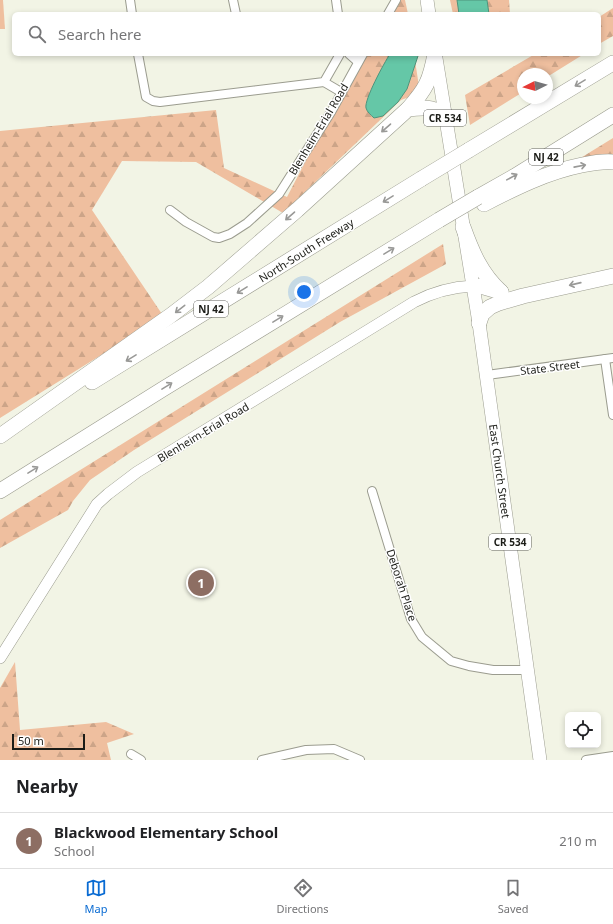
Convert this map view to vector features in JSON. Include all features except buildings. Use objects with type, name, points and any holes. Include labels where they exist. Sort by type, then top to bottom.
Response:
[{"type":"highway","points":[[0,436],[170,316],[208,287],[297,210],[408,109],[418,98],[430,78],[436,56]]},
{"type":"highway","name":"North-South Freeway","points":[[0,440],[469,150],[613,63]]},
{"type":"highway","points":[[408,109],[427,107],[436,109],[445,114]]},
{"type":"highway","name":"NJ 42","points":[[0,490],[418,233],[441,224],[613,115]]},
{"type":"highway","points":[[478,201],[553,173],[592,164],[613,162]]},
{"type":"highway","points":[[463,227],[480,268],[488,280],[501,292]]},
{"type":"highway","points":[[479,324],[482,314],[490,307],[524,296],[613,276]]},
{"type":"highway","points":[[473,286],[524,296]]},
{"type":"main road","points":[[427,0],[429,12]]},
{"type":"main road","name":"CR 534","points":[[436,56],[445,114]]},
{"type":"main road","name":"East Church Street","points":[[445,114],[487,375],[540,760]]},
{"type":"main road","name":"Blenheim-Erial Road","points":[[0,658],[97,504],[108,494],[137,472],[414,302],[429,294],[444,289],[473,286]]},
{"type":"street","points":[[130,0],[132,12]]},
{"type":"street","points":[[234,0],[236,12]]},
{"type":"street","points":[[336,0],[338,12]]},
{"type":"street","points":[[389,12],[396,0]]},
{"type":"street","points":[[138,56],[146,97],[153,101],[160,102],[324,82],[341,92]]},
{"type":"street","points":[[324,82],[339,56]]},
{"type":"street","points":[[351,56],[358,62]]},
{"type":"street","name":"Blenheim-Erial Road","points":[[170,210],[186,222],[213,237],[218,238],[230,234],[247,224],[280,194],[331,112],[362,56]]},
{"type":"street","points":[[609,359],[613,414]]},
{"type":"street","name":"State Street","points":[[487,375],[609,359]]},
{"type":"street","name":"Deborah Place","points":[[372,491],[411,619],[422,637],[451,661],[468,666],[493,670],[528,670]]},
{"type":"street","points":[[262,760],[306,750],[334,749],[360,760]]},
{"type":"street","points":[[131,754],[141,760]]},
{"type":"street","points":[[586,760],[613,756]]},
{"type":"green space","points":[[0,0],[3,0],[5,29],[0,29]]},
{"type":"green space","points":[[397,0],[405,0],[408,12],[390,12]]},
{"type":"green space","points":[[450,0],[509,0],[510,12],[453,12]]},
{"type":"green space","points":[[613,8],[613,36],[601,43],[601,16]]},
{"type":"green space","points":[[364,56],[414,56],[420,93],[401,100],[283,213],[196,162],[122,161],[92,210],[162,314],[167,314],[0,418],[0,131],[216,110],[224,168],[287,197],[331,112]]},
{"type":"green space","points":[[532,56],[581,56],[553,73],[553,68],[517,68],[517,96],[470,125],[465,95]]},
{"type":"green space","points":[[613,138],[613,156],[579,159]]},
{"type":"green space","points":[[443,244],[446,264],[340,322],[134,450],[90,480],[73,501],[68,510],[0,548],[0,520]]},
{"type":"green space","points":[[15,662],[20,730],[106,722],[134,734],[107,743],[111,760],[0,760],[0,688]]},
{"type":"shaded area","points":[[457,0],[487,0],[489,12],[459,12]]},
{"type":"shaded area","points":[[389,56],[418,56],[407,89],[398,102],[383,116],[374,118],[367,111],[366,104],[383,65]]},
{"type":"place","name":"Blackwood Elementary School","points":[[201,583]]}]
